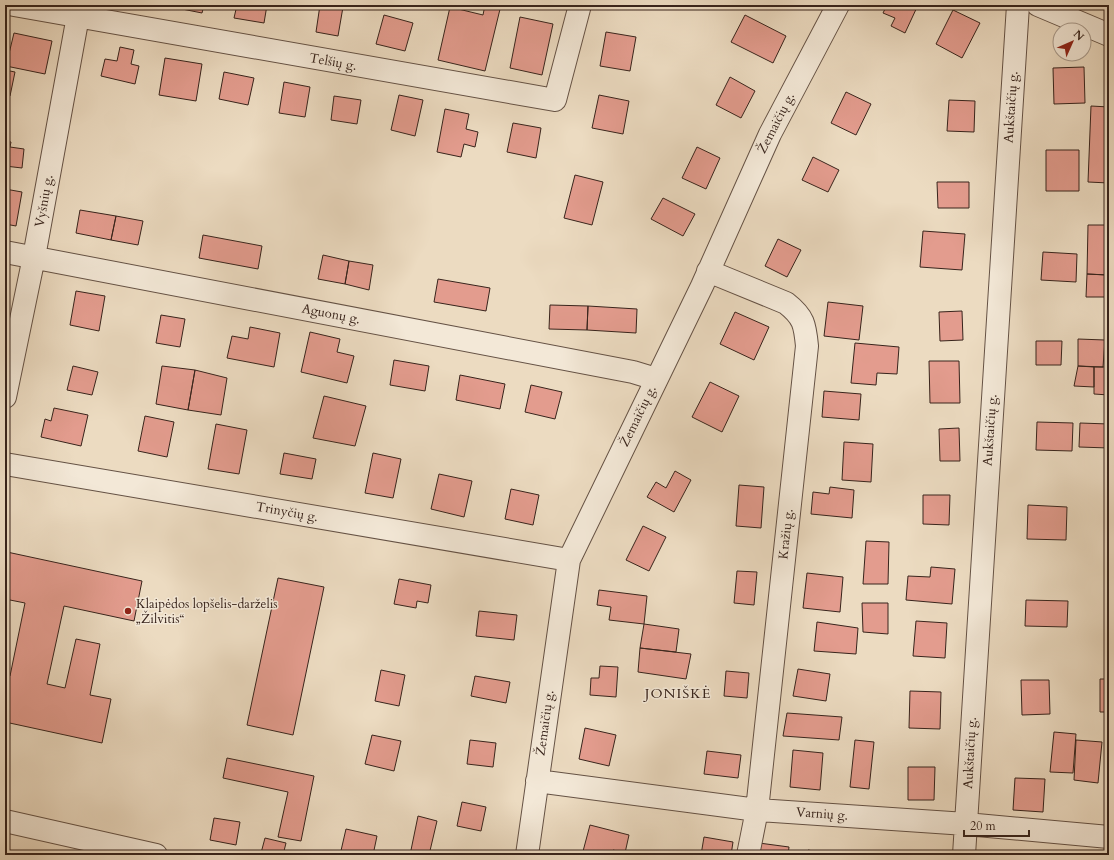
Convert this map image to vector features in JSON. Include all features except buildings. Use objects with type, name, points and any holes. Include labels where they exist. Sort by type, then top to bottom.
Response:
[{"type":"street","name":"Telšių g.","points":[[14,5],[78,11],[555,100],[580,5]]},
{"type":"street","name":"Žemaičių g.","points":[[527,855],[536,781],[568,560],[708,271],[770,134],[838,5]]},
{"type":"street","name":"Aukštaičių g.","points":[[964,855],[1018,5]]},
{"type":"street","points":[[1038,5],[1109,35]]},
{"type":"street","name":"Vyšnių g.","points":[[5,397],[34,257],[78,11]]},
{"type":"street","name":"Aguonų g.","points":[[5,252],[633,372],[656,380]]},
{"type":"street","name":"Kražių g.","points":[[708,271],[786,303],[796,311],[805,324],[807,346],[757,810],[748,855]]},
{"type":"street","name":"Trinyčių g.","points":[[5,464],[568,560]]},
{"type":"street","name":"Varnių g.","points":[[536,781],[757,810],[966,824],[1109,837]]},
{"type":"street","points":[[5,821],[156,855]]},
{"type":"place","name":"Klaipėdos lopšelis-darželis „Žilvitis“","points":[[128,611]]},
{"type":"district","name":"JONIŠKĖ","points":[[678,693]]}]
